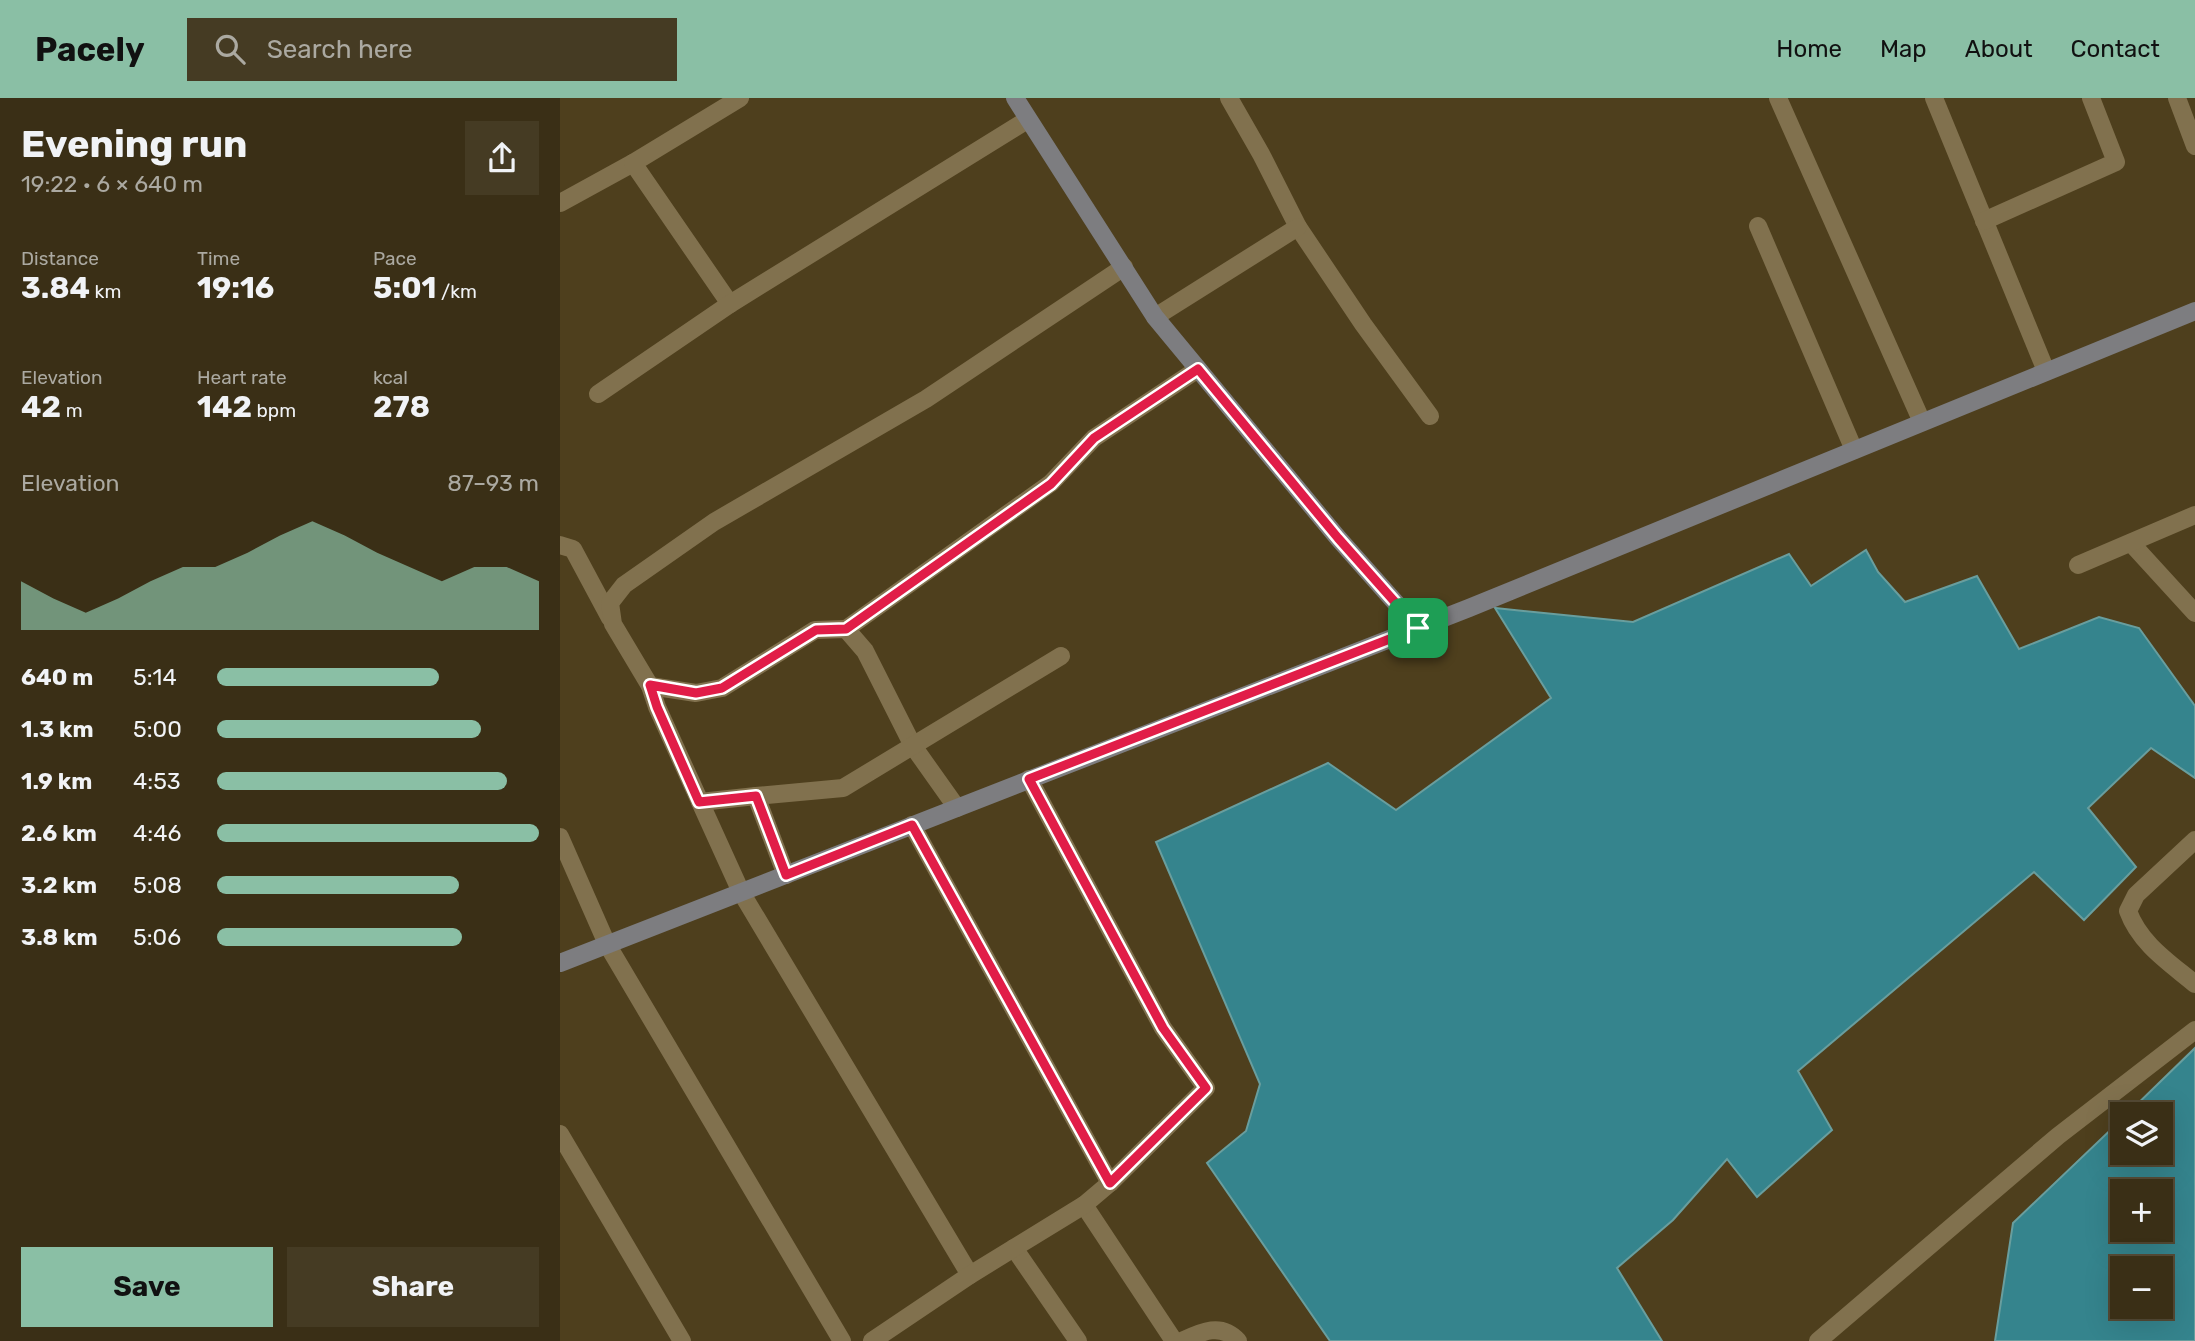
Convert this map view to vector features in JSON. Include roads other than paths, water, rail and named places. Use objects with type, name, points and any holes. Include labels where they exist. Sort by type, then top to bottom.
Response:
[{"type":"street","points":[[560,203],[633,163],[740,98]]},
{"type":"street","points":[[1015,98],[1155,317],[1338,538],[1418,628]]},
{"type":"street","points":[[1229,98],[1298,227],[1363,324],[1430,416]]},
{"type":"street","points":[[1778,98],[1922,422]]},
{"type":"street","points":[[1934,98],[2046,371]]},
{"type":"street","points":[[1984,221],[2116,162],[2091,98]]},
{"type":"street","points":[[2177,98],[2195,146]]},
{"type":"street","points":[[598,394],[730,304],[1027,120]]},
{"type":"street","points":[[633,163],[730,304]]},
{"type":"street","points":[[1758,226],[1854,450]]},
{"type":"street","points":[[1155,317],[1298,227]]},
{"type":"street","points":[[613,624],[610,603],[624,585],[714,522],[926,398],[1124,267]]},
{"type":"street","points":[[560,962],[1418,628],[2195,310]]},
{"type":"street","points":[[650,685],[696,693],[722,688],[816,630],[846,629],[1051,484],[1094,438],[1198,369]]},
{"type":"street","points":[[2078,565],[2195,515]]},
{"type":"street","points":[[2131,543],[2195,614]]},
{"type":"street","points":[[560,545],[573,549],[613,624],[650,685],[657,707],[741,892],[970,1275]]},
{"type":"street","points":[[846,629],[865,651],[913,746],[957,808]]},
{"type":"street","points":[[699,802],[843,788],[1061,656]]},
{"type":"street","points":[[872,1341],[970,1275],[1084,1205],[1110,1183],[1206,1088],[1163,1028],[1029,779]]},
{"type":"street","points":[[756,796],[786,875]]},
{"type":"street","points":[[912,825],[1110,1183]]},
{"type":"street","points":[[560,837],[607,944],[842,1341]]},
{"type":"street","points":[[2195,840],[2136,895],[2128,911],[2133,926],[2152,948],[2195,984]]},
{"type":"street","points":[[1818,1341],[2058,1136],[2195,1030]]},
{"type":"street","points":[[560,1134],[682,1341]]},
{"type":"street","points":[[1084,1205],[1174,1341]]},
{"type":"street","points":[[1014,1248],[1077,1341]]},
{"type":"street","points":[[1182,1341],[1204,1331],[1218,1329],[1234,1336],[1238,1341]]},
{"type":"water","points":[[1866,550],[1878,572],[1905,602],[1977,576],[2019,649],[2099,617],[2139,628],[2195,706],[2195,778],[2151,748],[2088,808],[2136,867],[2084,920],[2034,872],[1798,1071],[1832,1130],[1757,1197],[1727,1159],[1673,1220],[1617,1268],[1662,1341],[1330,1341],[1207,1163],[1246,1131],[1260,1084],[1156,842],[1328,763],[1396,810],[1551,698],[1495,608],[1633,622],[1789,554],[1811,586]]},
{"type":"water","points":[[2195,1048],[2195,1341],[1995,1341],[2013,1223],[2110,1130],[2110,1165],[2173,1165],[2173,1102],[2139,1102]]}]
